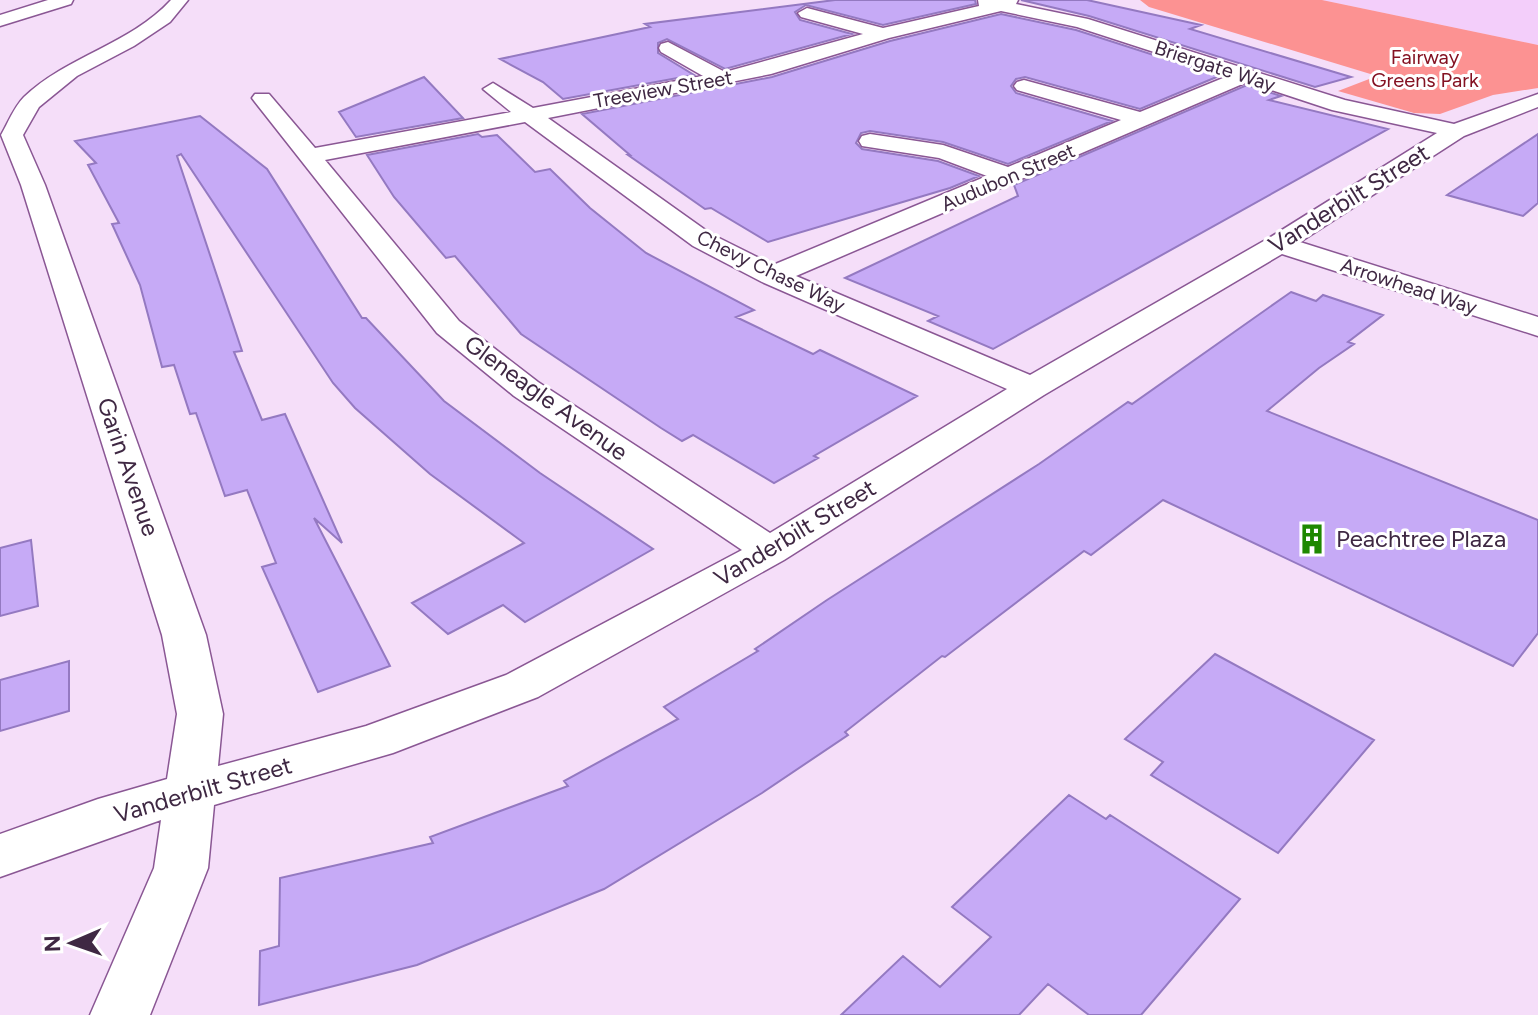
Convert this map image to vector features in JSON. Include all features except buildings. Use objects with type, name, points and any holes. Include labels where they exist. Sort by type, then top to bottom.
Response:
[{"type":"street","points":[[0,21],[65,0]]},
{"type":"street","name":"Garin Avenue","points":[[120,1015],[181,868],[200,714],[184,635],[22,187],[12,135],[30,103],[70,72],[164,18],[180,0]]},
{"type":"street","name":"Briergate Way","points":[[975,0],[1004,3],[1082,23],[1340,105],[1456,131]]},
{"type":"street","name":"Treeview Street","points":[[311,156],[722,79],[1004,3]]},
{"type":"street","points":[[807,13],[883,34]]},
{"type":"street","points":[[668,48],[722,79]]},
{"type":"street","name":"Audubon Street","points":[[772,276],[1244,76]]},
{"type":"street","points":[[1024,86],[1141,119]]},
{"type":"street","name":"Chevy Chase Way","points":[[493,89],[702,240],[772,276],[1032,388]]},
{"type":"street","name":"Gleneagle Avenue","points":[[262,98],[448,327],[526,389],[770,551]]},
{"type":"street","name":"Vanderbilt Street","points":[[0,856],[116,813],[376,741],[522,686],[770,551],[1032,388],[1279,244],[1456,131],[1538,100]]},
{"type":"street","points":[[870,141],[943,152],[1010,176]]},
{"type":"street","name":"Arrowhead Way","points":[[1279,244],[1538,327]]},
{"type":"shaded area","points":[[1322,0],[1538,0],[1538,45]]},
{"type":"green space","name":"Fairway Greens Park","points":[[1140,0],[1322,0],[1538,45],[1538,88],[1493,95],[1440,114],[1414,113],[1338,91],[1377,76],[1149,7]]},
{"type":"place","name":"Peachtree Plaza","points":[[1312,539]]}]
